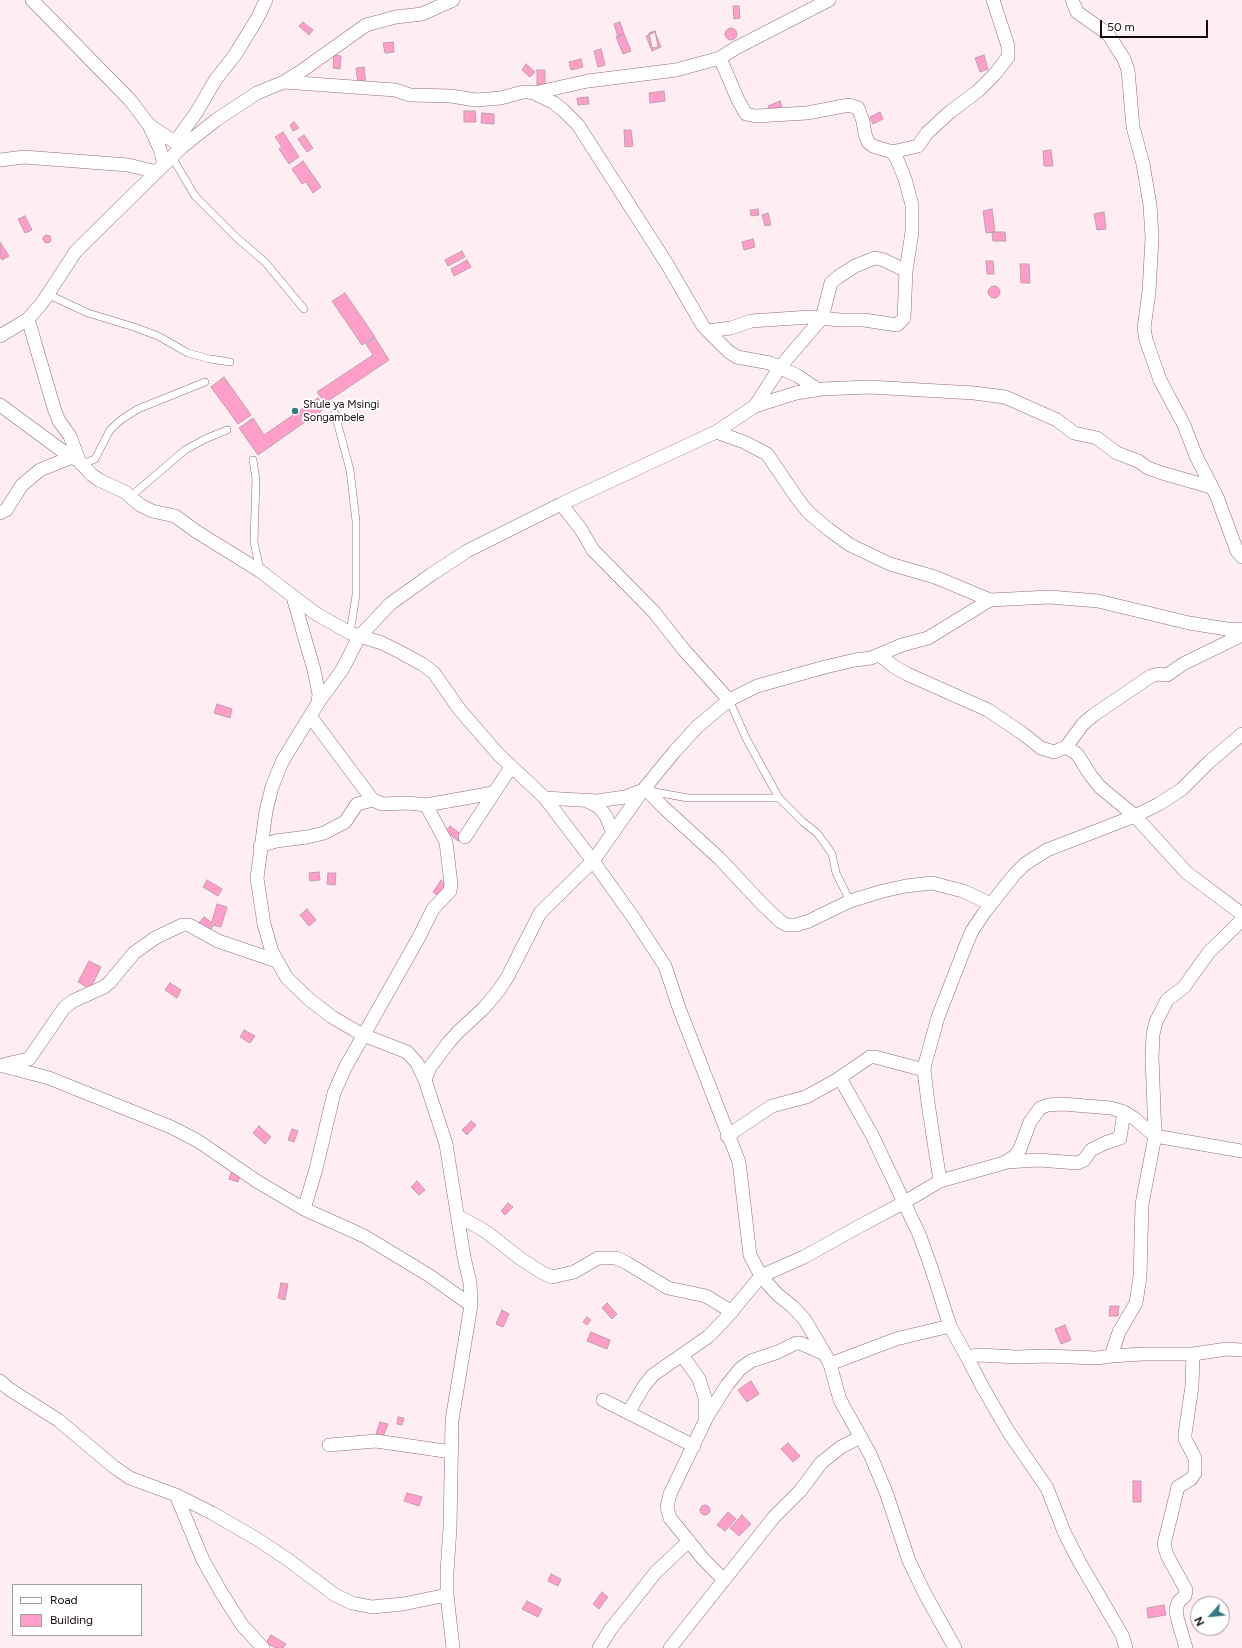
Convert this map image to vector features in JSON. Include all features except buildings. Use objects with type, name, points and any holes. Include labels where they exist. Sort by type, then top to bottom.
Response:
[{"type":"street","points":[[32,0],[130,100],[150,125],[160,149],[164,164]]},
{"type":"street","points":[[0,336],[28,319],[42,303],[76,251],[164,164],[179,144],[216,79],[235,55],[257,19],[266,0]]},
{"type":"street","points":[[179,144],[256,93],[284,82],[366,25],[396,17],[422,14],[453,0]]},
{"type":"street","points":[[284,82],[395,90],[410,95],[451,96],[476,100],[501,98],[523,92],[534,93],[588,81],[676,70],[720,58],[734,49],[829,0]]},
{"type":"street","points":[[720,58],[738,100],[746,114],[756,116],[778,116],[807,113],[837,107],[854,106],[858,108],[860,113],[868,142],[873,146],[892,152],[918,146],[927,133],[951,111],[978,91],[995,74],[1008,57],[1008,46],[993,0]]},
{"type":"street","points":[[1072,0],[1078,12],[1108,34],[1124,59],[1128,70],[1133,127],[1143,164],[1150,205],[1152,237],[1149,292],[1144,328],[1146,340],[1160,380],[1184,425],[1237,551],[1242,557]]},
{"type":"street","points":[[563,86],[564,110]]},
{"type":"street","points":[[534,93],[554,102],[578,125],[667,264],[703,326],[729,352],[737,357],[770,363],[780,367],[798,376],[818,390]]},
{"type":"street","points":[[150,125],[179,144]]},
{"type":"street","points":[[708,331],[731,328],[751,321],[810,317],[864,320],[897,325],[904,318],[906,271],[912,232],[912,205],[905,179],[897,159],[892,152]]},
{"type":"street","points":[[0,160],[24,158],[128,165],[164,164]]},
{"type":"street","points":[[755,406],[780,367],[822,318],[831,283],[838,276],[855,266],[875,258],[884,260],[906,271]]},
{"type":"street","points":[[28,319],[54,408],[60,421],[70,436],[78,461]]},
{"type":"street","points":[[453,1648],[447,1595],[452,1420],[471,1305],[470,1283],[446,1144],[425,1080],[417,1063],[407,1052],[363,1035],[332,1017],[311,1001],[287,978],[272,952],[264,924],[257,878],[260,846],[272,787],[282,762],[318,703],[342,670],[354,635],[390,604],[467,551],[561,504],[716,432],[755,406],[796,393],[869,387],[974,392],[1005,397],[1057,420],[1074,433],[1097,438],[1117,452],[1138,461],[1148,468],[1162,474],[1211,487]]},
{"type":"street","points":[[0,405],[78,461],[92,476],[125,492],[140,505],[152,511],[175,516],[196,532],[260,570],[315,613],[354,635],[382,643],[422,664],[434,673],[459,709],[511,767],[545,798],[593,861],[635,920],[664,966],[727,1136],[739,1162],[750,1255],[761,1276],[777,1294],[793,1307],[805,1320],[827,1359],[840,1400],[861,1437],[886,1492],[909,1561],[925,1594],[955,1648]]},
{"type":"street","points":[[716,432],[744,442],[767,454],[808,512],[850,545],[890,564],[935,577],[990,600],[1050,597],[1098,601],[1189,623],[1242,629]]},
{"type":"street","points":[[0,513],[6,510],[22,485],[40,470],[78,461]]},
{"type":"street","points":[[561,504],[580,528],[593,550],[654,612],[684,650],[729,700]]},
{"type":"street","points":[[293,597],[314,670],[319,694],[318,703]]},
{"type":"street","points":[[425,1080],[430,1067],[458,1032],[484,1008],[499,990],[508,976],[540,913],[593,861],[682,742],[697,727],[729,700],[757,686],[825,667],[855,660],[872,658],[902,646],[928,638],[990,600]]},
{"type":"street","points":[[880,655],[893,666],[907,674],[988,710],[1041,748],[1054,752],[1066,747],[1083,724],[1137,685],[1155,675],[1167,675],[1183,664],[1242,635]]},
{"type":"street","points":[[310,716],[373,800],[382,804],[408,803],[426,806],[493,793]]},
{"type":"street","points":[[940,1181],[924,1070],[929,1045],[938,1017],[972,931],[1014,875],[1026,864],[1047,850],[1135,816],[1159,804],[1182,789],[1209,762],[1242,734]]},
{"type":"street","points":[[1066,747],[1081,758],[1091,776],[1100,787],[1135,816],[1187,873],[1242,914]]},
{"type":"street","points":[[465,838],[511,767]]},
{"type":"street","points":[[545,798],[597,801],[625,797],[646,790]]},
{"type":"street","points":[[646,790],[710,850],[762,904],[787,925],[796,925],[809,921],[850,901],[906,886],[932,883],[963,891],[991,904]]},
{"type":"street","points":[[260,846],[276,841],[324,833],[345,822],[358,804],[373,800]]},
{"type":"street","points":[[587,801],[599,807],[606,816],[613,833]]},
{"type":"street","points":[[304,1209],[316,1169],[334,1093],[345,1068],[418,939],[433,909],[450,891],[451,884],[446,842],[426,806]]},
{"type":"street","points":[[1111,1356],[1119,1332],[1136,1303],[1140,1277],[1142,1204],[1155,1136],[1152,1057],[1153,1034],[1156,1022],[1166,1000],[1184,987],[1208,952],[1242,920]]},
{"type":"street","points":[[0,1065],[29,1059],[64,1008],[73,1001],[104,987],[134,953],[155,938],[182,925],[189,925],[218,941],[277,961]]},
{"type":"street","points":[[727,1136],[772,1106],[806,1097],[840,1078],[870,1057],[924,1070]]},
{"type":"street","points":[[0,1065],[49,1078],[171,1127],[198,1141],[258,1182],[304,1209],[364,1236],[430,1276],[471,1305]]},
{"type":"street","points":[[840,1078],[872,1135],[918,1234],[950,1326],[1008,1431],[1047,1488],[1065,1534],[1122,1635],[1126,1648]]},
{"type":"street","points":[[628,1413],[644,1386],[653,1375],[709,1336],[732,1312],[761,1276],[804,1257],[940,1181],[1004,1162],[1015,1156],[1020,1149],[1030,1122],[1040,1108],[1048,1105],[1062,1104],[1110,1108],[1124,1112],[1136,1119],[1155,1136],[1242,1151]]},
{"type":"street","points":[[1004,1162],[1038,1160],[1078,1163],[1084,1160],[1091,1150],[1120,1138],[1124,1112]]},
{"type":"street","points":[[458,1216],[485,1231],[521,1259],[552,1277],[574,1272],[598,1258],[616,1258],[668,1288],[706,1296],[732,1312]]},
{"type":"street","points":[[724,1580],[704,1560],[670,1518],[667,1507],[670,1494],[705,1420],[726,1385],[740,1369],[751,1361],[778,1352],[796,1343],[800,1343],[827,1359],[896,1339],[950,1326]]},
{"type":"street","points":[[967,1357],[979,1355],[1096,1358],[1111,1356],[1193,1354],[1226,1350],[1242,1350]]},
{"type":"street","points":[[1186,1648],[1176,1609],[1179,1601],[1185,1596],[1186,1590],[1167,1555],[1164,1544],[1178,1487],[1191,1479],[1195,1473],[1195,1458],[1185,1434],[1192,1386],[1193,1354]]},
{"type":"street","points":[[682,1355],[700,1379],[705,1398],[705,1420]]},
{"type":"street","points":[[0,1381],[9,1389],[58,1420],[114,1467],[130,1478],[176,1495],[257,1539],[287,1559],[335,1595],[352,1603],[372,1607],[403,1604],[447,1595]]},
{"type":"street","points":[[603,1400],[694,1446]]},
{"type":"street","points":[[670,1648],[774,1517],[800,1491],[821,1463],[841,1447],[861,1437]]},
{"type":"street","points":[[329,1445],[376,1441],[452,1452]]},
{"type":"street","points":[[176,1495],[203,1560],[221,1592],[242,1625],[263,1648]]},
{"type":"street","points":[[599,1648],[610,1630],[656,1572],[689,1541]]},
{"type":"lane","points":[[164,164],[237,238],[265,262],[304,309]]},
{"type":"lane","points":[[47,294],[88,314],[134,327],[158,336],[188,352],[210,359],[230,362]]},
{"type":"lane","points":[[78,461],[95,459],[110,430],[122,419],[144,406],[205,382]]},
{"type":"lane","points":[[335,414],[350,470],[356,521],[356,595],[354,635]]},
{"type":"lane","points":[[130,497],[185,450],[205,439],[227,430]]},
{"type":"lane","points":[[253,460],[256,480],[254,542],[260,570]]},
{"type":"lane","points":[[729,700],[747,740],[779,798],[824,841],[832,854],[836,873],[850,901]]},
{"type":"lane","points":[[646,790],[688,798],[779,798]]},
{"type":"place","name":"Shule ya Msingi Songambele","points":[[295,411]]}]
